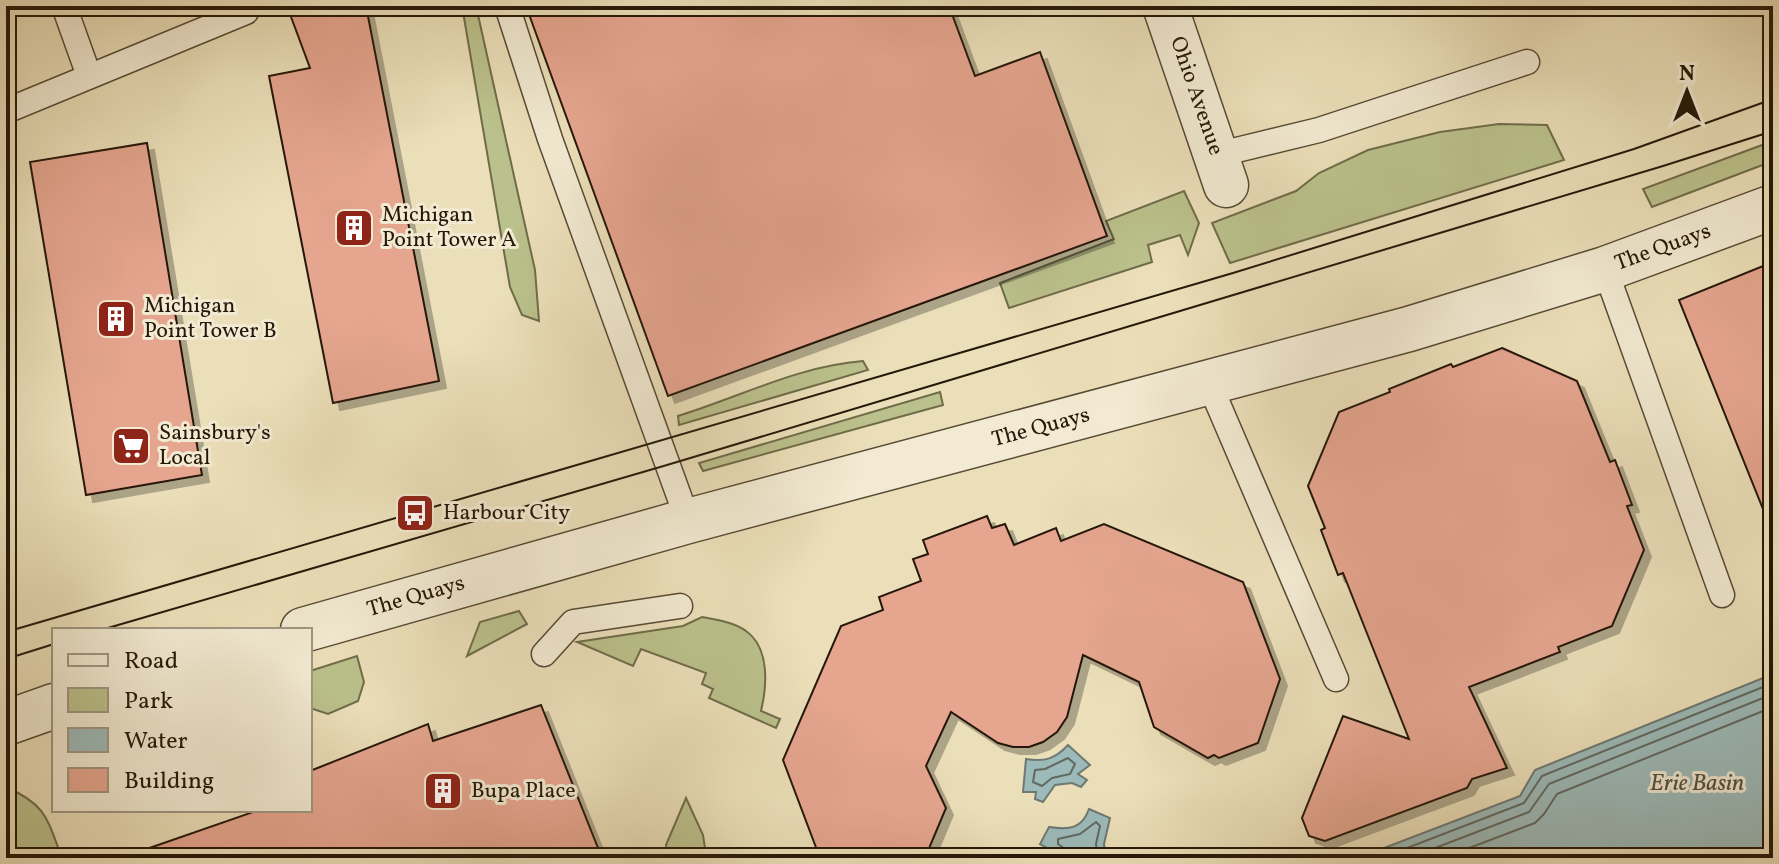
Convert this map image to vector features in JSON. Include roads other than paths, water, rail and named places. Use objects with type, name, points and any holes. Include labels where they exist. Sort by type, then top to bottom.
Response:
[{"type":"street","name":"Ohio Avenue","points":[[1165,6],[1221,170]]},
{"type":"street","name":"The Quays","points":[[310,628],[688,521],[1409,329],[1605,269],[1773,207]]},
{"type":"street","points":[[6,723],[52,707]]},
{"type":"lane","points":[[64,6],[89,76]]},
{"type":"lane","points":[[6,111],[246,12],[243,6]]},
{"type":"lane","points":[[507,6],[550,139],[688,521]]},
{"type":"lane","points":[[1221,170],[1319,130],[1527,62]]},
{"type":"lane","points":[[1605,269],[1722,595]]},
{"type":"lane","points":[[1209,383],[1336,679]]},
{"type":"lane","points":[[544,654],[573,622],[680,606]]},
{"type":"water","name":"Erie Basin","points":[[1773,674],[1773,858],[1358,858],[1520,796],[1535,770]]},
{"type":"water","points":[[1068,745],[1090,765],[1078,774],[1087,780],[1081,787],[1072,783],[1055,785],[1043,802],[1035,799],[1036,792],[1023,792],[1026,759],[1049,758]]},
{"type":"water","points":[[1089,809],[1110,818],[1104,844],[1106,858],[1065,858],[1040,844],[1049,827],[1074,827],[1083,821]]},
{"type":"tram line","points":[[6,632],[1233,273],[1634,149],[1773,99]]},
{"type":"tram line","points":[[108,628],[667,465],[1773,131]]},
{"type":"tram line","points":[[6,659],[52,645]]},
{"type":"place","name":"Michigan Point Tower A","points":[[354,228]]},
{"type":"place","name":"Michigan Point Tower B","points":[[116,319]]},
{"type":"place","name":"Sainsbury's Local","points":[[131,446]]},
{"type":"place","name":"Harbour City","points":[[415,513]]},
{"type":"place","name":"Bupa Place","points":[[443,791]]}]
